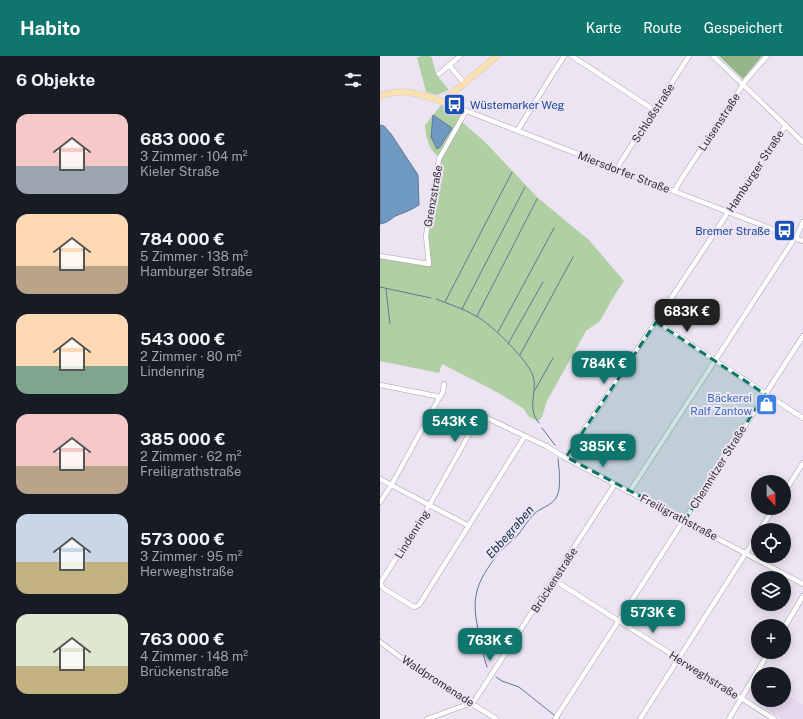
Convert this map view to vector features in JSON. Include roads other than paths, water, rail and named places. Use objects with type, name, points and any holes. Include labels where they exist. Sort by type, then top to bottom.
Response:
[{"type":"main road","points":[[380,96],[392,92],[408,92],[422,95],[446,104],[449,96],[497,56]]},
{"type":"street","points":[[439,74],[460,56]]},
{"type":"street","points":[[517,131],[564,56]]},
{"type":"street","points":[[572,56],[654,110]]},
{"type":"street","name":"Schloßstraße","points":[[617,170],[689,56]]},
{"type":"street","points":[[713,56],[803,142]]},
{"type":"street","name":"Luisenstraße","points":[[675,192],[677,186],[746,80],[767,56]]},
{"type":"street","points":[[449,65],[464,83]]},
{"type":"street","name":"Miersdorfer Straße","points":[[446,104],[803,240]]},
{"type":"street","name":"Grenzstraße","points":[[380,256],[429,264],[426,236],[439,159],[466,111]]},
{"type":"street","name":"Hamburger Straße","points":[[566,457],[786,125]]},
{"type":"street","points":[[630,491],[788,249],[803,222]]},
{"type":"street","points":[[656,322],[803,418]]},
{"type":"street","name":"Chemnitzer Straße","points":[[555,719],[803,336]]},
{"type":"street","points":[[380,502],[392,484],[443,392],[444,384]]},
{"type":"street","points":[[380,385],[430,394],[439,398]]},
{"type":"street","name":"Lindenring","points":[[525,436],[419,605],[414,607],[383,588],[381,582],[430,504],[476,422],[482,417],[525,436],[555,450]]},
{"type":"street","name":"Freiligrathstraße","points":[[555,450],[803,584]]},
{"type":"street","points":[[791,482],[803,463]]},
{"type":"street","points":[[380,479],[430,504],[469,526]]},
{"type":"street","name":"Brückenstraße","points":[[471,703],[476,700],[616,484]]},
{"type":"street","points":[[640,719],[679,660],[751,544]]},
{"type":"street","name":"Herweghstraße","points":[[554,580],[774,719]]},
{"type":"street","points":[[789,619],[803,596]]},
{"type":"street","name":"Waldpromenade","points":[[380,642],[407,663],[496,719]]},
{"type":"street","points":[[729,719],[766,659]]},
{"type":"street","points":[[427,719],[471,703]]},
{"type":"water","points":[[433,115],[452,128],[440,147],[437,149],[431,137]]},
{"type":"water","points":[[380,125],[384,126],[391,134],[418,175],[419,205],[380,224]]},
{"type":"waterway","points":[[445,302],[512,172]]},
{"type":"waterway","points":[[462,309],[525,187]]},
{"type":"waterway","points":[[477,316],[537,199]]},
{"type":"waterway","points":[[498,332],[554,228]]},
{"type":"waterway","points":[[520,355],[573,257]]},
{"type":"waterway","points":[[508,344],[543,282]]},
{"type":"waterway","name":"Ebbegraben","points":[[380,287],[431,298]]},
{"type":"waterway","points":[[386,289],[390,324]]},
{"type":"waterway","name":"Ebbegraben","points":[[436,299],[467,311],[483,320],[517,352],[530,369],[533,376],[533,412],[539,423]]},
{"type":"waterway","points":[[535,390],[553,358]]},
{"type":"waterway","name":"Ebbegraben","points":[[542,428],[555,445]]},
{"type":"waterway","name":"Ebbegraben","points":[[487,667],[475,612],[475,602],[480,583],[484,573],[499,553],[517,536],[536,512],[554,501],[556,498],[560,484],[558,459]]},
{"type":"waterway","name":"Ebbegraben","points":[[496,677],[502,681],[519,687],[554,715]]},
{"type":"place","name":"Wüstemarker Weg","points":[[455,105]]},
{"type":"place","name":"Bremer Straße","points":[[785,231]]},
{"type":"place","name":"Bäckerei Ralf Zantow","points":[[767,404]]}]
